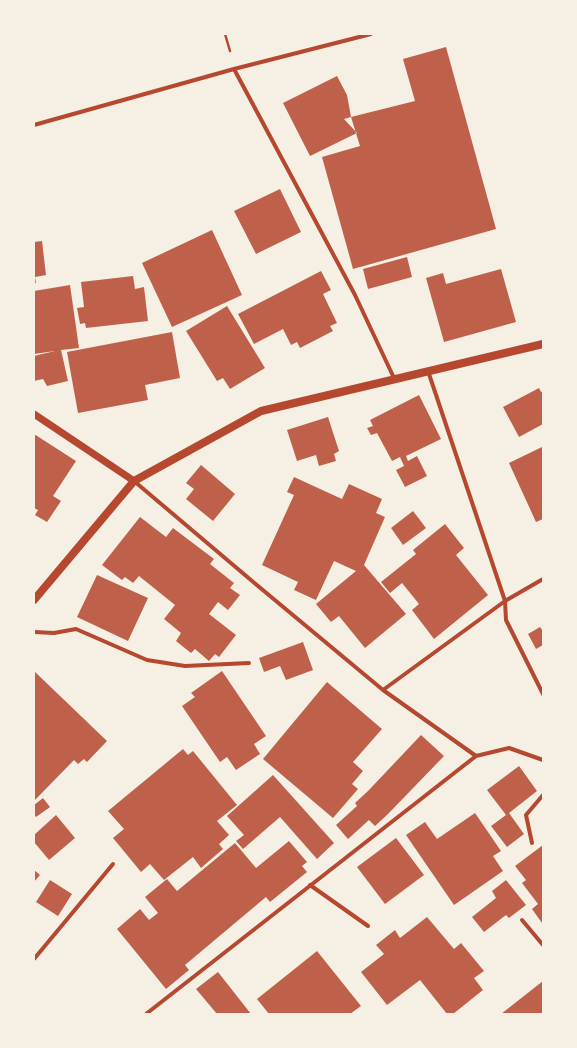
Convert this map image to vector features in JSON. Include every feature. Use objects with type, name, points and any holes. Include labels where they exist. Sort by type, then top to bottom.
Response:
[{"type":"main road","points":[[34,600],[134,481],[260,410],[543,344]]},
{"type":"street","points":[[34,125],[234,69],[371,34]]},
{"type":"street","points":[[234,69],[355,295],[394,378]]},
{"type":"street","points":[[428,370],[505,601],[506,620],[543,694]]},
{"type":"street","points":[[34,414],[134,481],[383,690],[476,756]]},
{"type":"street","points":[[383,690],[505,601],[543,579]]},
{"type":"street","points":[[34,632],[54,633],[76,629],[147,660],[185,666],[249,663]]},
{"type":"street","points":[[146,1014],[476,756],[509,748],[543,760]]},
{"type":"street","points":[[532,843],[526,815],[543,795]]},
{"type":"street","points":[[34,959],[113,864]]},
{"type":"street","points":[[310,885],[368,926]]},
{"type":"street","points":[[522,920],[543,945]]},
{"type":"building","points":[[446,47],[496,229],[353,269],[322,157],[360,146],[351,117],[415,101],[403,59]]},
{"type":"building","points":[[337,76],[347,95],[351,117],[344,119],[357,133],[310,156],[283,103]]},
{"type":"building","points":[[280,189],[301,232],[256,254],[234,211]]},
{"type":"building","points":[[212,230],[242,295],[172,327],[142,263]]},
{"type":"building","points":[[42,241],[46,275],[35,277],[36,283],[34,283],[34,242]]},
{"type":"building","points":[[407,257],[412,277],[368,289],[363,269]]},
{"type":"building","points":[[501,269],[516,322],[444,342],[426,278],[443,273],[446,284]]},
{"type":"building","points":[[321,271],[331,290],[323,294],[337,323],[330,326],[333,331],[300,348],[297,342],[291,345],[283,329],[254,344],[238,314]]},
{"type":"building","points":[[133,276],[135,289],[144,287],[148,321],[86,328],[85,323],[80,324],[77,308],[84,307],[81,282]]},
{"type":"building","points":[[70,285],[79,348],[61,350],[68,381],[47,386],[43,379],[34,381],[34,356],[55,351],[34,354],[34,291]]},
{"type":"building","points":[[227,306],[265,368],[230,389],[223,378],[217,381],[186,331]]},
{"type":"building","points":[[172,332],[180,378],[145,385],[148,400],[78,413],[67,352]]},
{"type":"building","points":[[539,388],[541,392],[543,391],[543,424],[519,437],[503,407]]},
{"type":"building","points":[[419,395],[441,439],[406,456],[408,461],[417,456],[427,476],[405,487],[396,470],[404,466],[400,457],[392,461],[377,433],[371,435],[367,428],[373,426],[370,420]]},
{"type":"building","points":[[328,417],[339,451],[334,454],[336,461],[319,466],[316,455],[297,461],[287,430]]},
{"type":"building","points":[[34,434],[76,461],[53,496],[61,501],[47,522],[35,515],[38,510],[34,508]]},
{"type":"building","points":[[542,447],[543,519],[536,522],[509,463]]},
{"type":"building","points":[[201,465],[235,494],[213,521],[186,499],[194,489],[186,483]]},
{"type":"building","points":[[294,477],[342,499],[349,484],[382,499],[376,513],[385,517],[364,565],[406,614],[365,648],[339,616],[331,622],[316,604],[356,571],[334,561],[316,600],[294,590],[298,582],[262,565],[294,495],[287,492]]},
{"type":"building","points":[[413,511],[426,528],[403,545],[391,528]]},
{"type":"building","points":[[140,517],[166,537],[173,528],[214,559],[210,564],[234,583],[230,588],[240,595],[228,610],[218,602],[209,614],[236,635],[219,657],[215,654],[209,661],[195,649],[191,653],[176,641],[181,633],[164,619],[175,605],[139,576],[133,583],[125,577],[122,580],[102,565]]},
{"type":"building","points":[[445,524],[464,548],[456,555],[488,595],[434,639],[412,610],[419,604],[402,583],[390,593],[381,582],[416,554],[413,550]]},
{"type":"building","points":[[97,575],[148,598],[128,641],[77,617]]},
{"type":"building","points":[[540,627],[543,631],[543,645],[536,649],[528,634]]},
{"type":"building","points":[[303,642],[313,670],[286,680],[280,666],[264,672],[259,658]]},
{"type":"building","points":[[34,671],[107,741],[87,762],[84,759],[78,764],[74,760],[35,800],[34,799]]},
{"type":"building","points":[[222,671],[266,736],[254,744],[260,754],[236,770],[227,757],[220,762],[182,706],[195,697],[191,693]]},
{"type":"building","points":[[327,682],[382,729],[353,762],[363,771],[352,784],[358,789],[333,818],[263,759]]},
{"type":"building","points":[[421,735],[444,756],[375,826],[369,820],[348,839],[336,825],[357,806],[355,803]]},
{"type":"building","points":[[183,749],[188,755],[193,751],[237,805],[217,821],[229,835],[219,844],[223,849],[201,868],[193,857],[164,880],[150,864],[141,872],[113,838],[124,829],[108,811]]},
{"type":"building","points":[[519,766],[537,791],[509,813],[524,834],[507,847],[491,826],[506,815],[487,790]]},
{"type":"building","points":[[273,775],[334,843],[317,859],[280,817],[243,849],[236,841],[244,835],[227,816]]},
{"type":"building","points":[[43,798],[50,807],[36,817],[34,814],[34,805]]},
{"type":"building","points":[[475,813],[501,851],[493,856],[503,871],[454,905],[406,835],[425,822],[437,839]]},
{"type":"building","points":[[56,815],[75,838],[49,860],[34,842],[34,835]]},
{"type":"building","points":[[396,838],[424,875],[385,904],[357,867]]},
{"type":"building","points":[[289,841],[307,862],[302,866],[307,872],[270,902],[266,897],[185,965],[189,970],[166,989],[117,929],[140,909],[149,920],[158,913],[145,897],[167,879],[177,891],[235,843],[256,868]]},
{"type":"building","points":[[543,845],[542,923],[532,909],[538,904],[522,883],[526,880],[515,866]]},
{"type":"building","points":[[34,870],[40,875],[34,882]]},
{"type":"building","points":[[50,880],[72,894],[58,916],[36,902]]},
{"type":"building","points":[[506,880],[526,905],[509,918],[506,915],[484,932],[472,917],[496,898],[492,891]]},
{"type":"building","points":[[427,917],[454,949],[461,943],[484,971],[474,978],[483,990],[453,1014],[447,1014],[420,980],[387,1005],[361,972],[384,954],[376,945],[395,930],[400,938]]},
{"type":"building","points":[[317,951],[361,1006],[350,1014],[269,1014],[257,999]]},
{"type":"building","points":[[218,972],[251,1014],[217,1014],[196,989]]},
{"type":"building","points":[[543,981],[543,1014],[501,1014]]}]
